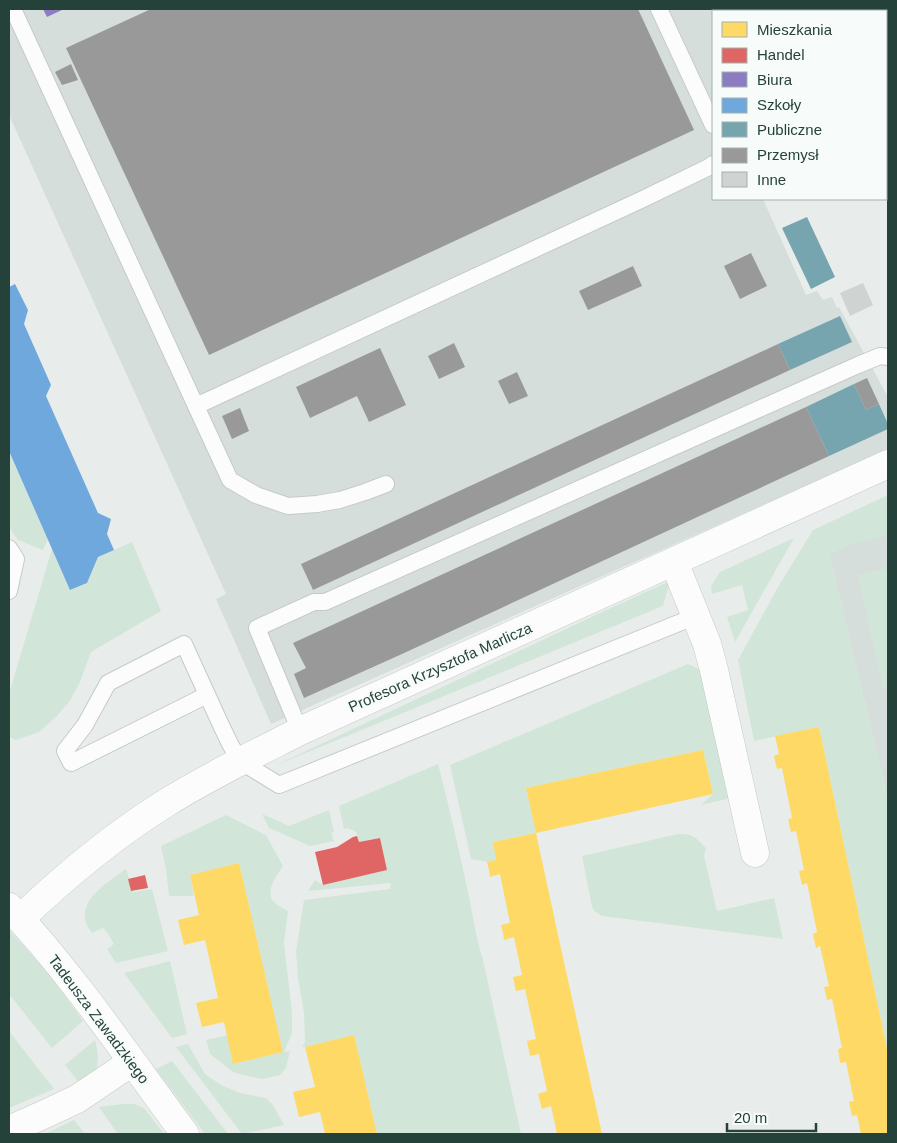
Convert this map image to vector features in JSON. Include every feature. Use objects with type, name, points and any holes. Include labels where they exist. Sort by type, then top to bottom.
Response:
[{"type":"street","name":"Profesora Krzysztofa Marlicza","points":[[14,913],[165,804],[200,782],[240,761],[300,731],[888,464]]},
{"type":"street","points":[[674,562],[707,644],[755,853]]},
{"type":"street","name":"Tadeusza Zawadzkiego","points":[[14,913],[74,984],[185,1134]]},
{"type":"street","points":[[9,1130],[77,1099],[132,1062]]},
{"type":"lane","points":[[13,9],[230,480],[256,495],[288,506],[340,500],[386,484]]},
{"type":"lane","points":[[658,9],[712,123]]},
{"type":"lane","points":[[196,406],[712,165]]},
{"type":"lane","points":[[300,731],[257,628],[314,602],[325,602],[858,365],[880,356],[888,357]]},
{"type":"lane","points":[[9,548],[16,559],[9,591]]},
{"type":"lane","points":[[207,695],[71,763],[65,751],[85,725],[108,683],[184,644],[230,744],[240,761],[278,785],[696,616]]},
{"type":"shaded area","points":[[9,9],[794,9],[712,10],[712,200],[763,200],[806,295],[817,291],[823,300],[832,297],[888,397],[888,449],[271,724],[216,599],[226,594],[9,115]]},
{"type":"shaded area","points":[[888,527],[888,800],[829,554]]},
{"type":"green space","points":[[9,451],[48,539],[43,550],[18,540],[9,527]]},
{"type":"green space","points":[[888,495],[888,535],[852,544],[829,554],[888,800],[888,1053],[819,727],[754,741],[738,660],[778,587],[813,530]]},
{"type":"green space","points":[[794,538],[735,642],[727,617],[748,610],[742,585],[712,594],[711,586],[720,572]]},
{"type":"green space","points":[[132,542],[161,611],[91,652],[80,682],[71,699],[58,715],[39,732],[16,740],[9,737],[9,694],[52,549],[71,590],[87,583],[98,557]]},
{"type":"green space","points":[[888,568],[888,688],[883,689],[858,575]]},
{"type":"green space","points":[[670,581],[663,606],[274,766],[602,612]]},
{"type":"green space","points":[[688,664],[703,671],[736,797],[701,805],[713,794],[703,750],[526,788],[536,833],[493,842],[496,860],[487,862],[471,859],[450,765]]},
{"type":"green space","points":[[438,764],[521,1134],[377,1134],[354,1036],[302,1047],[305,1042],[304,1013],[296,951],[304,900],[390,889],[391,883],[308,891],[315,880],[323,885],[387,870],[380,838],[359,842],[356,832],[348,828],[344,829],[339,806]]},
{"type":"green space","points":[[329,810],[334,832],[331,833],[334,841],[310,846],[269,828],[262,814],[289,826]]},
{"type":"green space","points":[[226,815],[266,835],[283,866],[272,884],[270,893],[271,898],[277,905],[288,911],[284,943],[292,1013],[292,1033],[284,1052],[290,1051],[286,1068],[280,1075],[262,1079],[233,1072],[210,1054],[206,1040],[227,1035],[234,1064],[283,1052],[239,864],[190,875],[194,896],[169,896],[161,846]]},
{"type":"green space","points":[[678,834],[694,837],[706,848],[704,856],[717,911],[774,898],[783,939],[602,916],[595,912],[592,907],[582,856]]},
{"type":"green space","points":[[126,869],[133,892],[152,889],[168,951],[116,963],[107,949],[114,944],[107,932],[103,928],[92,933],[86,924],[85,914],[87,906],[97,891]]},
{"type":"green space","points":[[9,930],[49,974],[83,1021],[52,1048],[9,994]]},
{"type":"green space","points":[[170,961],[187,1034],[172,1038],[124,973]]},
{"type":"green space","points":[[9,1031],[54,1089],[9,1108]]},
{"type":"green space","points":[[95,1040],[98,1054],[97,1071],[81,1085],[65,1065]]},
{"type":"green space","points":[[188,1044],[205,1074],[221,1085],[240,1093],[266,1098],[273,1105],[284,1125],[242,1134],[176,1047]]},
{"type":"green space","points":[[172,1061],[228,1134],[205,1134],[156,1069]]},
{"type":"green space","points":[[134,1104],[144,1108],[164,1134],[118,1134],[99,1107]]},
{"type":"green space","points":[[74,1120],[85,1134],[45,1134]]},
{"type":"building: Mieszkania","points":[[819,727],[888,1053],[888,1134],[861,1134],[857,1115],[852,1116],[849,1102],[854,1101],[846,1062],[840,1063],[838,1049],[842,1048],[832,999],[827,1000],[824,987],[829,986],[820,946],[816,948],[813,934],[817,932],[807,883],[802,885],[799,871],[804,870],[796,831],[791,832],[788,819],[792,818],[782,768],[777,769],[774,756],[779,754],[775,736]]},
{"type":"building: Mieszkania","points":[[703,750],[713,794],[536,833],[526,788]]},
{"type":"building: Mieszkania","points":[[536,833],[602,1134],[557,1134],[551,1106],[542,1109],[538,1094],[547,1091],[539,1054],[530,1056],[527,1041],[536,1039],[525,989],[516,991],[513,977],[522,975],[514,937],[504,940],[501,925],[510,923],[500,874],[490,877],[487,862],[496,860],[493,842]]},
{"type":"building: Mieszkania","points":[[239,863],[283,1052],[233,1064],[224,1022],[202,1027],[196,1003],[218,998],[205,940],[184,945],[178,920],[199,915],[190,875]]},
{"type":"building: Mieszkania","points":[[354,1035],[377,1134],[325,1134],[320,1112],[299,1117],[293,1092],[315,1087],[305,1047]]},
{"type":"building: Handel","points":[[357,836],[359,842],[380,838],[387,870],[323,885],[315,852],[337,847]]},
{"type":"building: Handel","points":[[145,875],[148,888],[131,891],[128,879]]},
{"type":"building: Biura","points":[[43,9],[64,9],[47,17]]},
{"type":"building: Szkoły","points":[[15,284],[28,310],[24,324],[51,385],[46,396],[98,513],[111,519],[107,534],[114,550],[98,557],[87,583],[70,590],[9,451],[9,287]]},
{"type":"building: Publiczne","points":[[807,217],[835,277],[811,289],[782,228]]},
{"type":"building: Publiczne","points":[[840,316],[852,342],[790,370],[778,344]]},
{"type":"building: Publiczne","points":[[854,384],[866,410],[879,404],[888,424],[888,429],[829,456],[806,407]]},
{"type":"building: Przemysł","points":[[151,9],[638,9],[694,130],[209,355],[66,48]]},
{"type":"building: Przemysł","points":[[71,64],[78,80],[62,85],[55,72]]},
{"type":"building: Przemysł","points":[[751,253],[767,286],[740,299],[724,266]]},
{"type":"building: Przemysł","points":[[633,266],[642,286],[588,310],[579,291]]},
{"type":"building: Przemysł","points":[[454,343],[465,367],[439,379],[428,356]]},
{"type":"building: Przemysł","points":[[778,344],[790,370],[313,590],[301,564]]},
{"type":"building: Przemysł","points":[[380,348],[406,405],[369,422],[357,396],[310,418],[296,387]]},
{"type":"building: Przemysł","points":[[517,372],[528,396],[509,404],[498,381]]},
{"type":"building: Przemysł","points":[[867,378],[879,404],[866,410],[854,384]]},
{"type":"building: Przemysł","points":[[806,407],[829,456],[304,698],[294,674],[306,668],[293,643]]},
{"type":"building: Przemysł","points":[[240,408],[249,431],[232,439],[222,416]]},
{"type":"building: Inne","points":[[863,283],[873,305],[850,316],[840,293]]}]
